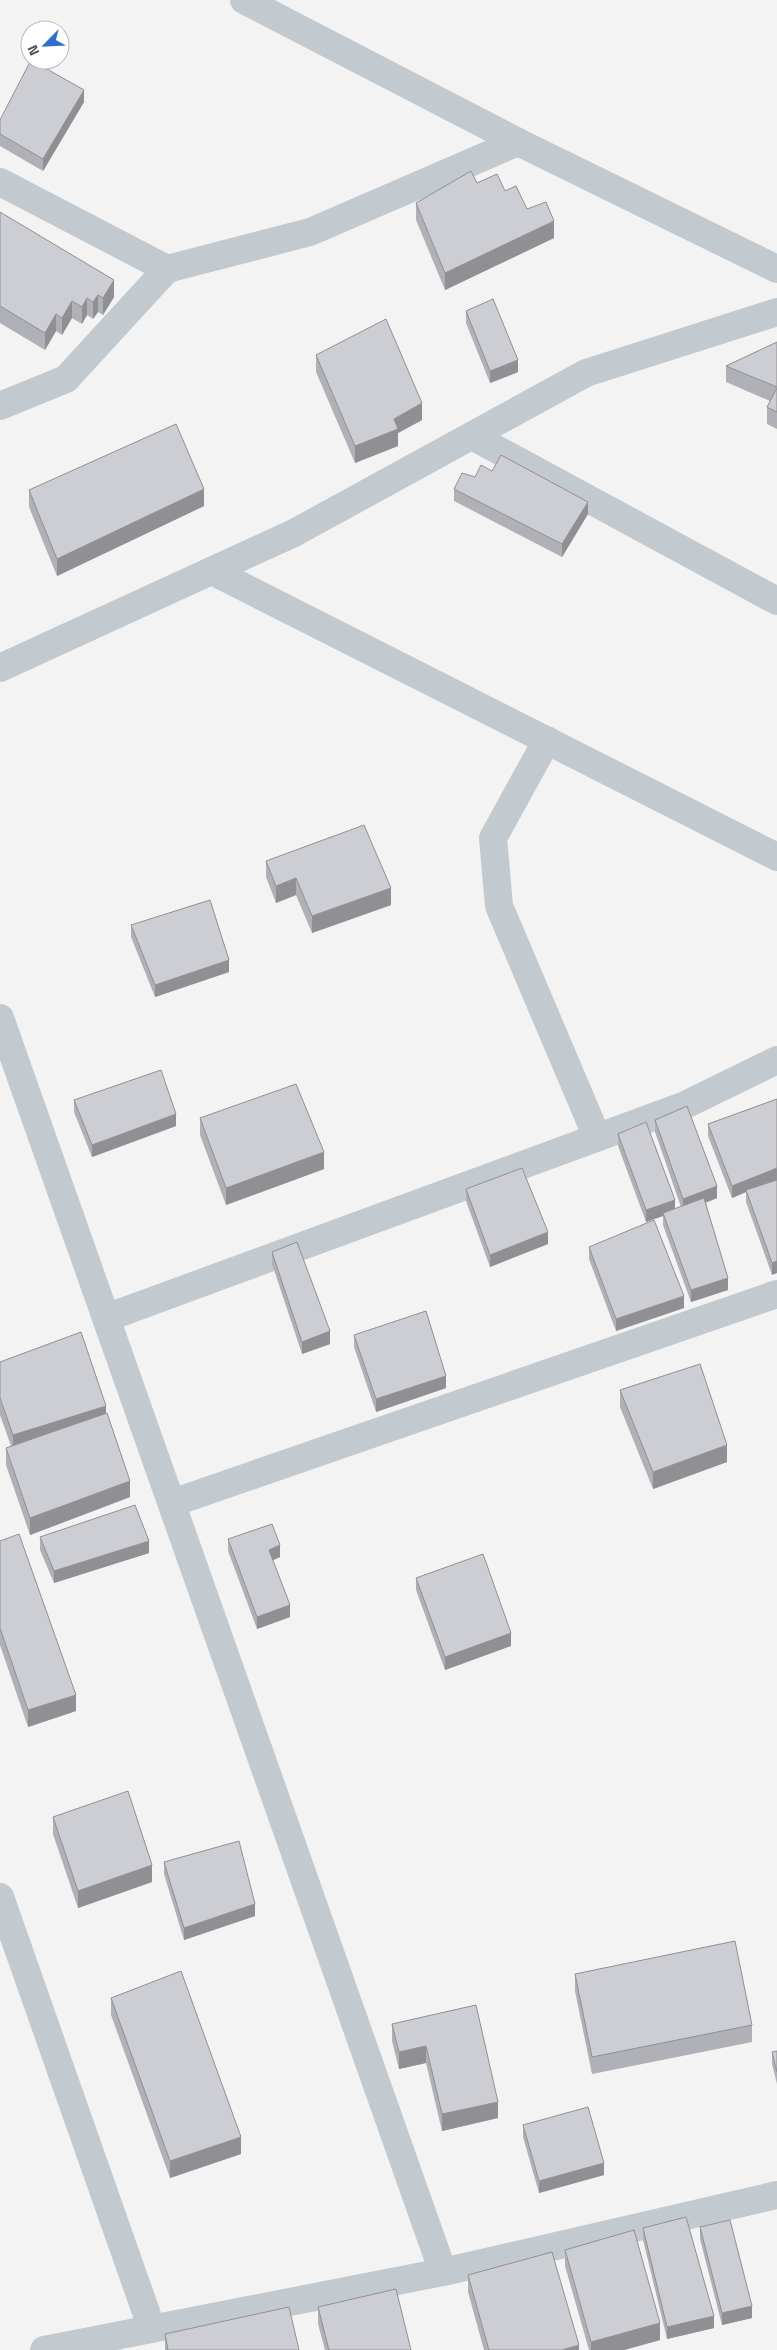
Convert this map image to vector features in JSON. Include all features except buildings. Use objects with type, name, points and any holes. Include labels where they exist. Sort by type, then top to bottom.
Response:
[{"type":"street","points":[[244,0],[518,142],[777,269]]},
{"type":"street","points":[[0,406],[66,378],[167,269],[310,232],[518,142]]},
{"type":"street","points":[[0,182],[167,269]]},
{"type":"street","points":[[0,668],[294,533],[586,373],[777,312]]},
{"type":"street","points":[[472,436],[777,601]]},
{"type":"street","points":[[212,571],[777,857]]},
{"type":"street","points":[[547,740],[493,838],[499,906],[597,1137]]},
{"type":"street","points":[[0,1018],[443,2272]]},
{"type":"street","points":[[106,1318],[683,1106],[777,1060]]},
{"type":"street","points":[[172,1503],[777,1294]]},
{"type":"street","points":[[0,1897],[152,2329]]},
{"type":"street","points":[[44,2350],[443,2272],[777,2195]]}]
